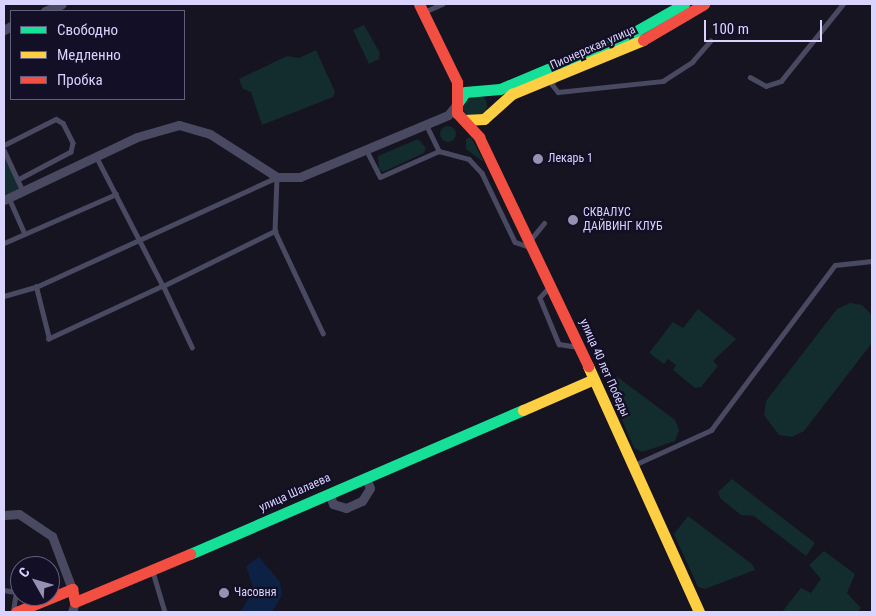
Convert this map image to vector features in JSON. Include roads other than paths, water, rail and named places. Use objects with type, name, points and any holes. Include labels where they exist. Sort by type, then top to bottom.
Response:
[{"type":"main road","name":"Пионерская улица","points":[[479,90],[500,89],[656,20],[684,4]]},
{"type":"main road","name":"Пионерская улица","points":[[491,112],[512,94],[555,80],[662,32],[704,4]]},
{"type":"main road","points":[[421,8],[457,82],[456,104],[462,119],[478,122],[491,112]]},
{"type":"main road","points":[[457,82],[479,90],[489,99],[491,112],[480,137]]},
{"type":"main road","points":[[456,104],[465,92],[479,90]]},
{"type":"main road","name":"улица 40 лет Победы","points":[[462,119],[480,137],[533,244],[699,612]]},
{"type":"main road","name":"улица Шалаева","points":[[72,589],[73,607],[153,570],[594,379]]},
{"type":"main road","points":[[14,612],[72,589]]},
{"type":"street","points":[[47,10],[62,4]]},
{"type":"street","points":[[6,199],[159,128],[179,125],[210,134],[277,177],[300,177],[367,151],[448,115],[456,104]]},
{"type":"street","points":[[448,115],[462,119]]},
{"type":"street","points":[[329,493],[334,504],[346,508],[362,501],[370,488],[366,478]]},
{"type":"street","points":[[4,515],[19,514],[52,536],[72,589]]},
{"type":"lane","points":[[421,8],[442,4]]},
{"type":"lane","points":[[750,77],[766,86],[782,81],[843,4]]},
{"type":"lane","points":[[656,20],[662,32]]},
{"type":"lane","points":[[555,80],[552,84],[558,92],[663,81],[692,62],[710,40]]},
{"type":"lane","points":[[4,145],[56,119],[63,123],[73,143],[71,152],[18,180]]},
{"type":"lane","points":[[426,124],[439,151]]},
{"type":"lane","points":[[4,150],[23,191]]},
{"type":"lane","points":[[367,151],[380,178],[439,151],[469,159],[482,173],[515,242],[533,244],[544,223]]},
{"type":"lane","points":[[96,156],[163,286],[192,348]]},
{"type":"lane","points":[[4,296],[36,287],[140,242],[277,177],[275,231],[323,332]]},
{"type":"lane","points":[[4,243],[116,194]]},
{"type":"lane","points":[[6,199],[25,234]]},
{"type":"lane","points":[[36,287],[41,323],[49,340],[275,231]]},
{"type":"lane","points":[[633,465],[711,430],[835,265],[872,261]]},
{"type":"lane","points":[[552,285],[540,298],[559,344],[580,348]]},
{"type":"lane","points":[[153,570],[165,612]]},
{"type":"water","points":[[259,557],[280,582],[282,595],[272,612],[240,612],[254,590],[246,566]]},
{"type":"place","name":"Лекарь 1","points":[[538,159]]},
{"type":"place","name":"СКВАЛУС ДАЙВИНГ КЛУБ","points":[[573,220]]},
{"type":"place","name":"Часовня","points":[[224,593]]}]
